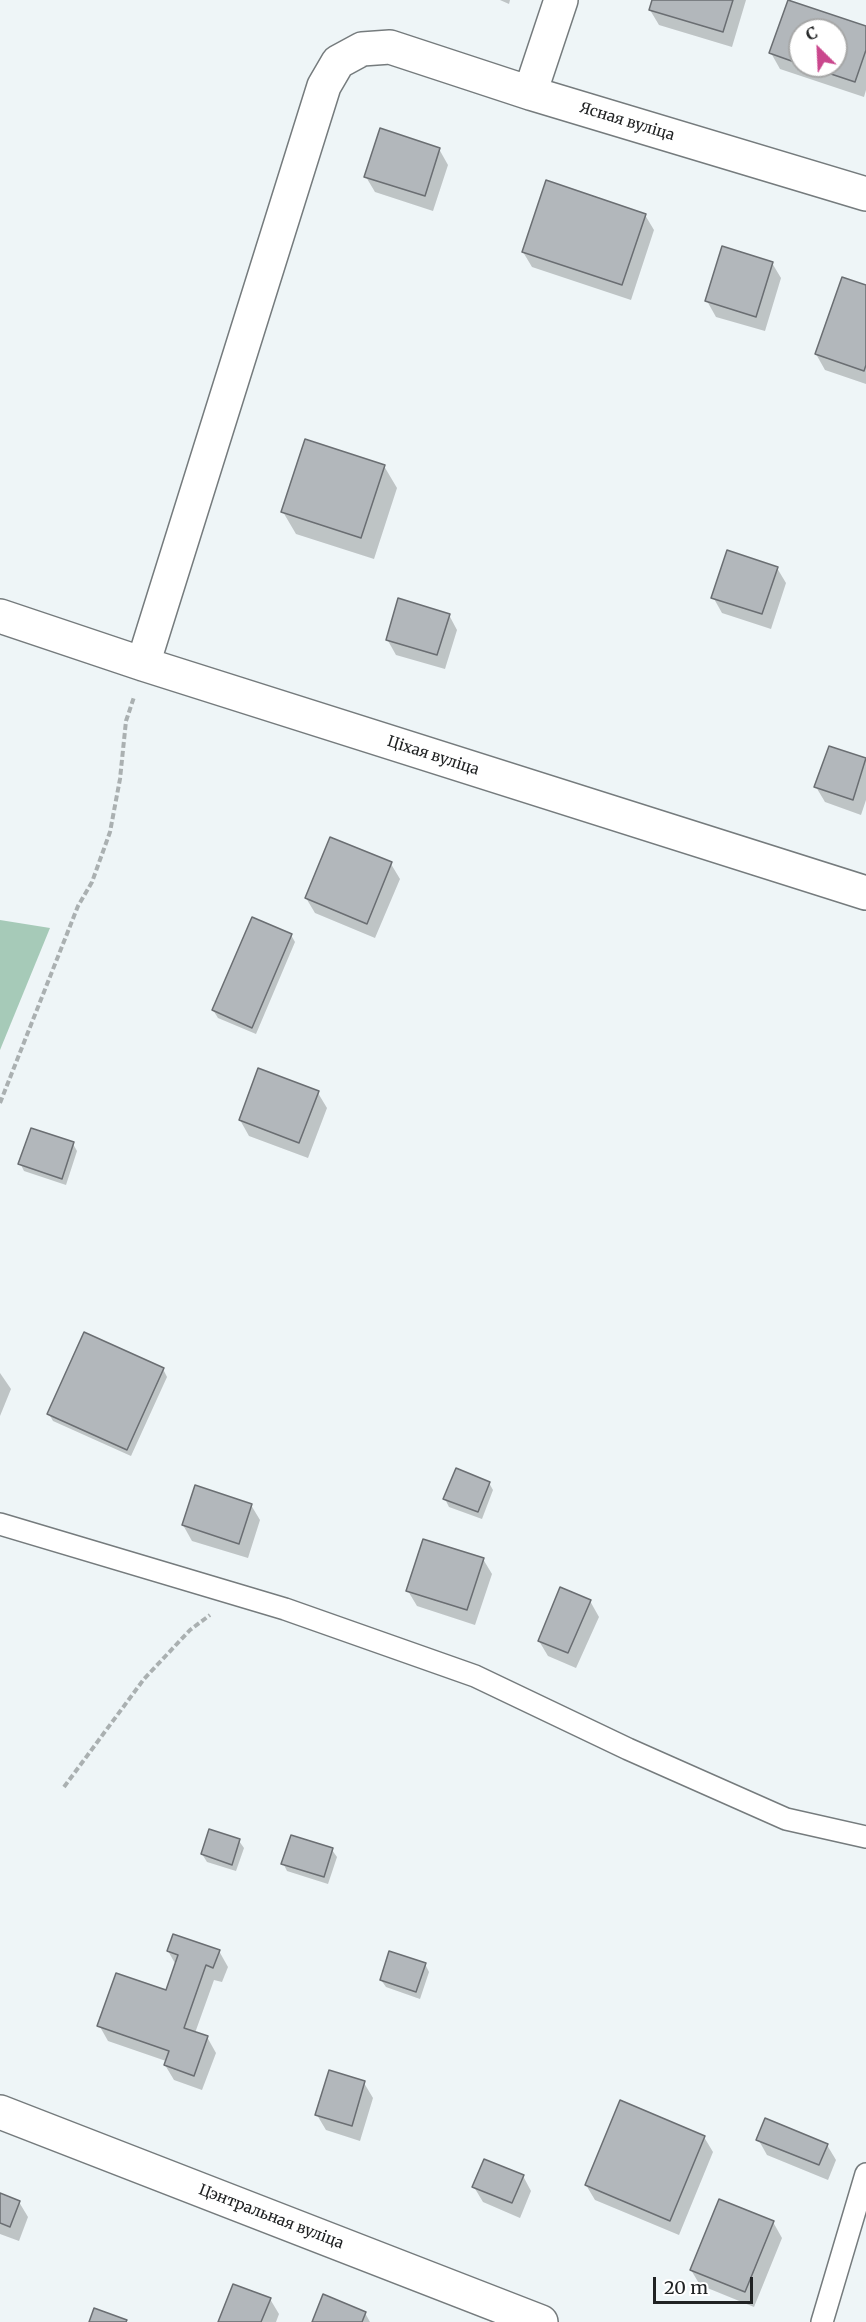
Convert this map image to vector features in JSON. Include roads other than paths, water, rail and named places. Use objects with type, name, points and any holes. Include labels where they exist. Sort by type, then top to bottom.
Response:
[{"type":"street","points":[[530,93],[561,0]]},
{"type":"street","name":"Ясная вуліца","points":[[143,664],[324,86],[338,62],[362,49],[390,47],[530,93],[866,194]]},
{"type":"street","name":"Ціхая вуліца","points":[[0,616],[143,664],[866,893]]},
{"type":"street","name":"Цэнтральная вуліца","points":[[0,2112],[541,2322]]},
{"type":"lane","points":[[0,1524],[285,1610],[475,1676],[628,1749],[786,1819],[866,1836]]},
{"type":"lane","points":[[822,2322],[866,2174]]}]
